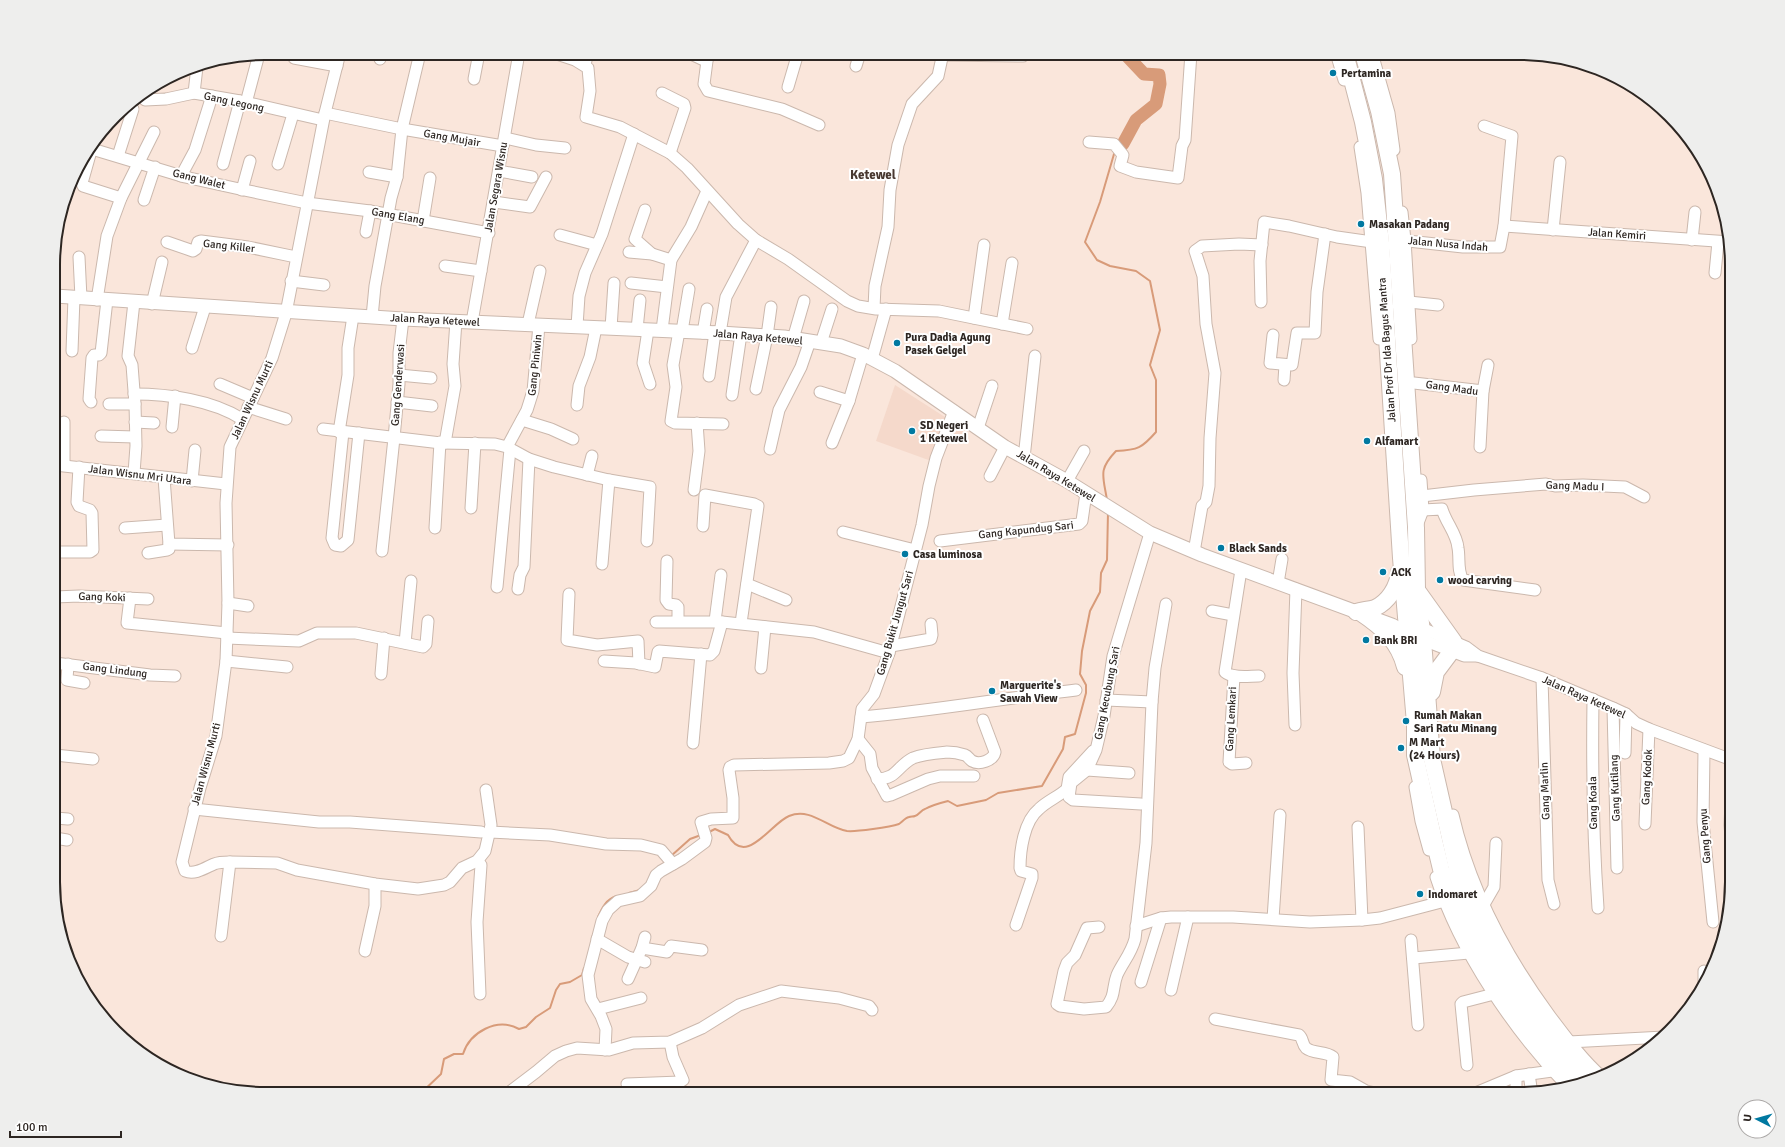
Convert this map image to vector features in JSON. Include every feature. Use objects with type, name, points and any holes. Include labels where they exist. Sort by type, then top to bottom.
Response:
[{"type":"highway","name":"Jalan Prof Dr Ida Bagus Mantra","points":[[1347,60],[1363,122],[1388,241],[1416,528],[1418,590],[1410,630]]},
{"type":"highway","name":"Jalan Prof Dr Ida Bagus Mantra","points":[[1365,60],[1379,111],[1392,174],[1388,241],[1390,446],[1401,558],[1422,724],[1432,759],[1457,869],[1467,896],[1499,947],[1507,972],[1557,1040],[1588,1075]]},
{"type":"highway","points":[[1358,612],[1375,608],[1388,598],[1397,584],[1401,558]]},
{"type":"highway","points":[[1418,590],[1453,647],[1441,663],[1434,677],[1422,724]]},
{"type":"highway","points":[[1358,612],[1387,634],[1401,653],[1422,724]]},
{"type":"highway","name":"Jalan Prof Dr Ida Bagus Mantra","points":[[1422,724],[1415,755],[1441,869],[1462,916],[1502,988],[1544,1046],[1574,1080]]},
{"type":"main road","name":"Jalan Raya Ketewel","points":[[60,296],[286,313],[352,320],[372,317],[403,320],[533,324],[741,334],[816,342],[852,349],[895,371],[1005,447],[1067,481],[1150,533],[1241,570],[1410,630]]},
{"type":"street","points":[[223,164],[257,60]]},
{"type":"street","points":[[305,60],[337,66]]},
{"type":"street","name":"Jalan Wisnu Murti","points":[[230,862],[215,864],[197,871],[188,872],[184,868],[183,860],[194,809],[216,736],[226,661],[228,545],[226,484],[230,447],[272,358],[286,313],[324,116],[338,60]]},
{"type":"street","points":[[372,317],[375,286],[388,214],[397,177],[402,129],[418,60]]},
{"type":"street","points":[[474,79],[478,60]]},
{"type":"street","name":"Jalan Segara Wisnu","points":[[472,322],[489,233],[518,60]]},
{"type":"street","points":[[581,60],[588,68],[590,82],[586,117],[620,127],[670,153],[687,168],[738,224],[756,240],[788,259],[847,300],[861,307],[939,311],[1027,329]]},
{"type":"street","points":[[708,60],[704,84],[708,91],[782,109],[819,125]]},
{"type":"street","points":[[788,87],[796,60]]},
{"type":"street","points":[[856,66],[858,60]]},
{"type":"street","points":[[874,308],[875,286],[888,227],[890,190],[898,145],[912,104],[938,76],[941,60]]},
{"type":"street","points":[[1088,142],[1114,144],[1123,155],[1120,166],[1136,172],[1178,178],[1182,146],[1186,140],[1190,60]]},
{"type":"street","points":[[1338,60],[1348,92],[1359,140],[1367,194],[1388,241],[1409,302],[1423,510],[1416,528]]},
{"type":"street","points":[[1374,60],[1389,112],[1388,241]]},
{"type":"street","points":[[194,93],[196,72]]},
{"type":"street","name":"Gang Legong","points":[[145,100],[166,99],[194,93],[243,102],[293,114],[324,116]]},
{"type":"street","points":[[662,93],[684,104],[685,108],[670,153]]},
{"type":"street","points":[[181,176],[194,150],[212,96]]},
{"type":"street","points":[[118,156],[133,109]]},
{"type":"street","points":[[278,164],[293,114]]},
{"type":"street","name":"Gang Mujair","points":[[324,116],[402,129],[566,148]]},
{"type":"street","points":[[1484,126],[1512,136],[1504,226]]},
{"type":"street","points":[[91,402],[89,399],[92,358],[101,353],[102,300],[107,236],[121,198],[154,132]]},
{"type":"street","points":[[577,326],[580,296],[586,273],[597,245],[634,134]]},
{"type":"street","name":"Gang Walet","points":[[96,150],[181,176],[307,203]]},
{"type":"street","points":[[89,161],[82,183],[83,186],[121,198]]},
{"type":"street","points":[[242,190],[250,161]]},
{"type":"street","points":[[1553,230],[1560,162]]},
{"type":"street","points":[[144,200],[155,167]]},
{"type":"street","points":[[499,170],[532,177]]},
{"type":"street","points":[[369,172],[397,177]]},
{"type":"street","points":[[494,202],[530,207],[546,177]]},
{"type":"street","points":[[423,220],[430,178]]},
{"type":"street","points":[[662,330],[671,260],[691,227],[707,191]]},
{"type":"street","name":"Gang Elang","points":[[307,203],[370,211],[489,233]]},
{"type":"street","points":[[644,210],[635,238],[652,254]]},
{"type":"street","points":[[366,232],[370,211]]},
{"type":"street","points":[[1692,240],[1695,212]]},
{"type":"street","name":"Jalan Nusa Indah","points":[[1262,245],[1264,222],[1325,234],[1463,247],[1500,247],[1504,226]]},
{"type":"street","name":"Jalan Kemiri","points":[[1504,226],[1723,242]]},
{"type":"street","points":[[1273,335],[1270,362],[1293,365],[1298,333],[1314,333],[1316,331],[1317,292],[1325,234]]},
{"type":"street","points":[[560,235],[597,245]]},
{"type":"street","points":[[709,376],[713,333],[726,297],[756,240]]},
{"type":"street","name":"Gang Killer","points":[[167,242],[193,251],[196,249],[198,242],[201,241],[248,247],[296,257]]},
{"type":"street","points":[[1715,273],[1718,242]]},
{"type":"street","points":[[1194,552],[1202,506],[1206,502],[1209,486],[1210,438],[1215,373],[1206,324],[1203,276],[1195,251],[1202,246],[1239,244],[1262,245],[1260,261],[1261,302]]},
{"type":"street","points":[[974,318],[984,245]]},
{"type":"street","points":[[629,252],[652,254],[671,260]]},
{"type":"street","points":[[72,351],[79,257]]},
{"type":"street","points":[[152,304],[162,262]]},
{"type":"street","points":[[1002,324],[1012,263]]},
{"type":"street","points":[[445,266],[481,271]]},
{"type":"street","name":"Gang Piniwin","points":[[508,448],[522,420],[533,391],[533,324],[540,271]]},
{"type":"street","points":[[291,281],[324,285]]},
{"type":"street","points":[[611,328],[614,283]]},
{"type":"street","points":[[631,283],[667,287]]},
{"type":"street","points":[[689,289],[673,365],[676,386],[671,419],[675,423],[723,424]]},
{"type":"street","points":[[640,300],[643,363],[650,384]]},
{"type":"street","points":[[793,339],[804,301]]},
{"type":"street","points":[[134,302],[128,356],[132,365],[134,399],[134,473]]},
{"type":"street","points":[[1409,302],[1438,306]]},
{"type":"street","points":[[192,348],[205,307]]},
{"type":"street","points":[[756,388],[767,336],[771,307]]},
{"type":"street","points":[[707,309],[713,333]]},
{"type":"street","points":[[770,449],[779,410],[800,367],[816,342],[832,309]]},
{"type":"street","points":[[832,443],[886,309]]},
{"type":"street","points":[[352,320],[348,348],[348,375],[341,432],[332,538],[335,545],[341,546],[348,540],[359,433]]},
{"type":"street","name":"Gang Genderwasi","points":[[382,551],[394,438],[399,375],[398,360],[403,320]]},
{"type":"street","points":[[435,528],[442,443],[455,390],[453,364],[456,322]]},
{"type":"street","points":[[577,405],[580,385],[590,357],[596,328]]},
{"type":"street","points":[[732,395],[741,334]]},
{"type":"street","points":[[1024,458],[1035,356]]},
{"type":"street","points":[[1284,380],[1285,365]]},
{"type":"street","points":[[1483,391],[1488,365]]},
{"type":"street","points":[[399,375],[431,378]]},
{"type":"street","name":"Gang Madu","points":[[1414,382],[1483,391],[1480,447]]},
{"type":"street","points":[[220,384],[250,403],[286,418]]},
{"type":"street","points":[[978,428],[992,386]]},
{"type":"street","points":[[820,392],[849,401]]},
{"type":"street","points":[[172,427],[175,396]]},
{"type":"street","points":[[109,404],[134,399],[175,396],[201,402],[230,412],[242,419]]},
{"type":"street","points":[[397,402],[432,406]]},
{"type":"street","name":"Gang Bukit Jungut Sari","points":[[670,860],[705,842],[705,834],[701,822],[704,820],[730,819],[733,817],[729,770],[732,766],[790,765],[843,761],[851,755],[858,739],[862,709],[874,694],[890,650],[936,458],[954,411]]},
{"type":"street","points":[[522,420],[551,429],[573,439]]},
{"type":"street","points":[[60,456],[64,422]]},
{"type":"street","points":[[135,422],[154,423]]},
{"type":"street","points":[[694,490],[699,451],[697,423]]},
{"type":"street","points":[[323,429],[442,443],[491,444],[508,448],[529,459],[587,475],[650,487],[647,541]]},
{"type":"street","points":[[101,436],[135,437]]},
{"type":"street","points":[[471,508],[475,443]]},
{"type":"street","points":[[990,476],[1005,447]]},
{"type":"street","points":[[497,587],[508,448]]},
{"type":"street","points":[[192,481],[195,450]]},
{"type":"street","points":[[1067,481],[1084,451]]},
{"type":"street","points":[[587,475],[592,456]]},
{"type":"street","points":[[518,589],[520,575],[524,567],[529,459]]},
{"type":"street","name":"Jalan Wisnu Mri Utara","points":[[60,465],[226,484]]},
{"type":"street","points":[[60,552],[90,552],[93,550],[92,513],[90,510],[79,506],[77,502],[79,467]]},
{"type":"street","points":[[148,553],[169,549],[164,478]]},
{"type":"street","points":[[602,564],[609,480]]},
{"type":"street","name":"Gang Madu I","points":[[1422,496],[1546,484],[1555,486],[1583,485],[1625,487],[1644,497]]},
{"type":"street","name":"Gang Kapundug Sari","points":[[940,540],[1079,524],[1082,521],[1086,493]]},
{"type":"street","points":[[703,526],[705,495],[757,505],[758,510],[741,623]]},
{"type":"street","points":[[1423,510],[1442,510],[1445,520],[1452,531],[1458,546],[1460,570],[1463,580],[1535,590]]},
{"type":"street","points":[[125,528],[167,525]]},
{"type":"street","points":[[843,532],[915,550]]},
{"type":"street","name":"Gang Kecubung Sari","points":[[1141,804],[1070,799],[1069,797],[1071,783],[1087,770],[1096,750],[1113,656],[1150,533]]},
{"type":"street","points":[[169,544],[228,545]]},
{"type":"street","points":[[1278,583],[1282,559]]},
{"type":"street","points":[[667,561],[666,600],[669,604],[677,606],[678,621]]},
{"type":"street","name":"Gang Lemkari","points":[[1241,570],[1225,672],[1228,675],[1234,676],[1229,762],[1234,764],[1246,763]]},
{"type":"street","points":[[604,661],[656,667],[659,651],[710,655],[713,653],[719,622],[721,575]]},
{"type":"street","points":[[405,643],[411,581]]},
{"type":"street","points":[[747,584],[786,600]]},
{"type":"street","points":[[1295,725],[1293,640],[1296,589]]},
{"type":"street","points":[[569,594],[567,640],[597,645],[638,641],[639,664]]},
{"type":"street","name":"Gang Koki","points":[[60,597],[148,599]]},
{"type":"street","points":[[130,598],[126,623],[227,635],[298,641],[318,633],[356,633],[423,647],[426,644],[428,621]]},
{"type":"street","points":[[228,603],[248,606]]},
{"type":"street","points":[[1098,927],[1087,928],[1075,955],[1067,963],[1060,984],[1057,1000],[1057,1004],[1060,1006],[1084,1009],[1106,1007],[1114,993],[1116,977],[1131,953],[1136,926],[1145,850],[1152,702],[1157,656],[1166,604]]},
{"type":"street","points":[[1212,611],[1233,615]]},
{"type":"street","points":[[656,622],[678,621],[741,623],[820,633],[890,650],[930,639],[932,636],[931,624]]},
{"type":"street","points":[[761,668],[765,627]]},
{"type":"street","name":"Jalan Raya Ketewel","points":[[1410,630],[1453,647],[1464,656],[1478,656],[1542,678],[1626,714],[1636,723],[1649,729],[1725,758]]},
{"type":"street","points":[[381,674],[384,638]]},
{"type":"street","points":[[692,743],[701,654]]},
{"type":"street","points":[[226,661],[287,667]]},
{"type":"street","name":"Gang Lindung","points":[[60,663],[150,675],[175,676]]},
{"type":"street","points":[[68,664],[66,680],[84,683]]},
{"type":"street","points":[[1234,676],[1259,676]]},
{"type":"street","name":"Gang Marlin","points":[[1542,678],[1548,880],[1554,904]]},
{"type":"street","points":[[861,717],[898,714],[990,700],[1076,690]]},
{"type":"street","name":"Gang Koala","points":[[1593,699],[1593,821],[1598,908]]},
{"type":"street","points":[[1106,700],[1152,702]]},
{"type":"street","name":"Gang Kutilang","points":[[1613,708],[1617,868]]},
{"type":"street","points":[[1625,753],[1626,714]]},
{"type":"street","points":[[877,779],[891,777],[912,759],[923,755],[954,752],[967,756],[972,761],[984,762],[994,756],[995,752],[983,720]]},
{"type":"street","name":"Gang Kodok","points":[[1645,824],[1649,729]]},
{"type":"street","points":[[858,739],[870,754],[871,765],[877,779],[884,793],[889,796],[928,779],[940,776],[974,776]]},
{"type":"street","points":[[1016,925],[1032,878],[1031,873],[1021,871],[1020,868],[1022,846],[1030,822],[1038,810],[1067,789],[1069,777],[1082,761],[1096,750]]},
{"type":"street","name":"Gang Penyu","points":[[1704,750],[1703,822],[1713,922]]},
{"type":"street","points":[[1415,755],[1413,771],[1421,821],[1434,871],[1445,901],[1469,953],[1494,994],[1552,1071],[1563,1082]]},
{"type":"street","points":[[60,756],[93,759]]},
{"type":"street","points":[[1432,759],[1444,779],[1455,825],[1471,877],[1499,947],[1522,976],[1569,1042],[1596,1072]]},
{"type":"street","points":[[1087,770],[1129,773]]},
{"type":"street","points":[[221,936],[230,862],[277,863],[297,870],[375,884],[418,889],[444,885],[450,882],[462,868],[477,861],[485,851],[485,832],[491,825],[486,790]]},
{"type":"street","points":[[194,809],[319,822],[350,822],[485,832],[550,835],[606,844],[641,845],[659,849],[670,860],[656,875],[651,886],[640,896],[618,901],[613,905],[602,921],[597,939],[588,975],[591,999],[598,1009],[606,1029],[605,1050]]},
{"type":"street","points":[[1273,919],[1280,815]]},
{"type":"street","points":[[60,818],[68,819]]},
{"type":"street","points":[[1358,827],[1362,920]]},
{"type":"street","points":[[60,839],[67,840]]},
{"type":"street","points":[[1483,906],[1494,887],[1496,843]]},
{"type":"street","points":[[477,861],[481,863],[477,922],[480,994]]},
{"type":"street","points":[[365,951],[375,906],[375,884]]},
{"type":"street","points":[[1136,926],[1161,918],[1188,917],[1234,916],[1310,922],[1362,920],[1380,918],[1445,901]]},
{"type":"street","points":[[1171,990],[1188,917]]},
{"type":"street","points":[[1140,982],[1161,918]]},
{"type":"street","points":[[628,979],[641,961],[645,937]]},
{"type":"street","points":[[597,939],[621,954],[641,961]]},
{"type":"street","points":[[1411,940],[1418,1025]]},
{"type":"street","points":[[642,948],[667,952],[671,946],[702,950]]},
{"type":"street","points":[[1413,958],[1469,953]]},
{"type":"street","points":[[516,1087],[555,1056],[562,1053],[577,1048],[605,1050],[633,1043],[670,1042],[702,1028],[740,1005],[781,991],[839,998],[869,1006],[872,1010]]},
{"type":"street","points":[[1467,1066],[1461,1004],[1463,1002],[1494,994]]},
{"type":"street","points":[[598,1009],[641,998]]},
{"type":"street","points":[[1215,1019],[1299,1035],[1308,1049],[1328,1054],[1333,1057],[1331,1080],[1350,1082],[1358,1087]]},
{"type":"street","points":[[1569,1042],[1653,1038]]},
{"type":"street","points":[[627,1084],[680,1082],[683,1080],[673,1057],[670,1042]]},
{"type":"street","points":[[1490,1087],[1516,1076],[1552,1071]]},
{"type":"street","points":[[1529,1074],[1531,1087]]},
{"type":"street","points":[[1516,1076],[1516,1087]]},
{"type":"shaded area","name":"SD Negeri 1 Ketewel","points":[[895,385],[948,419],[934,462],[876,441]]},
{"type":"shaded area","points":[[956,424],[968,428],[963,442],[952,438]]},
{"type":"waterway","points":[[1123,144],[1136,120],[1156,104],[1160,84],[1159,75],[1144,74],[1131,60]]},
{"type":"waterway","points":[[1107,500],[1103,479],[1106,463],[1116,451],[1135,449],[1147,442],[1156,432],[1156,380],[1150,365],[1160,330],[1150,281],[1136,271],[1110,266],[1097,260],[1085,242],[1100,202],[1114,154]]},
{"type":"waterway","points":[[709,832],[715,829],[728,835],[735,844],[743,847],[758,840],[782,820],[797,814],[812,816],[847,831],[858,831],[899,824],[905,819],[914,816],[933,805],[948,801],[957,806],[986,800],[998,793],[1042,786],[1063,749],[1065,737],[1075,734],[1086,693],[1086,685],[1080,674],[1082,651],[1090,611],[1100,592],[1101,573],[1107,560],[1108,512]]},
{"type":"waterway","points":[[671,856],[690,839],[701,835]]},
{"type":"waterway","points":[[629,893],[640,890]]},
{"type":"waterway","points":[[598,917],[607,902],[613,897],[617,896]]},
{"type":"waterway","points":[[427,1087],[441,1074],[444,1059],[454,1054],[463,1054],[467,1046],[478,1033],[493,1026],[511,1026],[519,1029],[526,1027],[536,1017],[550,1008],[556,990],[560,984],[570,982],[582,975],[584,968]]},
{"type":"place","name":"Pertamina","points":[[1333,73]]},
{"type":"place","name":"Masakan Padang","points":[[1361,224]]},
{"type":"place","name":"Pura Dadia Agung Pasek Gelgel","points":[[897,343]]},
{"type":"place","name":"SD Negeri 1 Ketewel","points":[[912,431]]},
{"type":"place","name":"Alfamart","points":[[1367,441]]},
{"type":"place","name":"Black Sands","points":[[1221,548]]},
{"type":"place","name":"Casa luminosa","points":[[905,554]]},
{"type":"place","name":"ACK","points":[[1383,572]]},
{"type":"place","name":"wood carving","points":[[1440,580]]},
{"type":"place","name":"Bank BRI","points":[[1366,640]]},
{"type":"place","name":"Marguerite's Sawah View","points":[[992,691]]},
{"type":"place","name":"Rumah Makan Sari Ratu Minang","points":[[1406,721]]},
{"type":"place","name":"M Mart (24 Hours)","points":[[1401,748]]},
{"type":"place","name":"Indomaret","points":[[1420,894]]},
{"type":"district","name":"Ketewel","points":[[873,175]]}]
